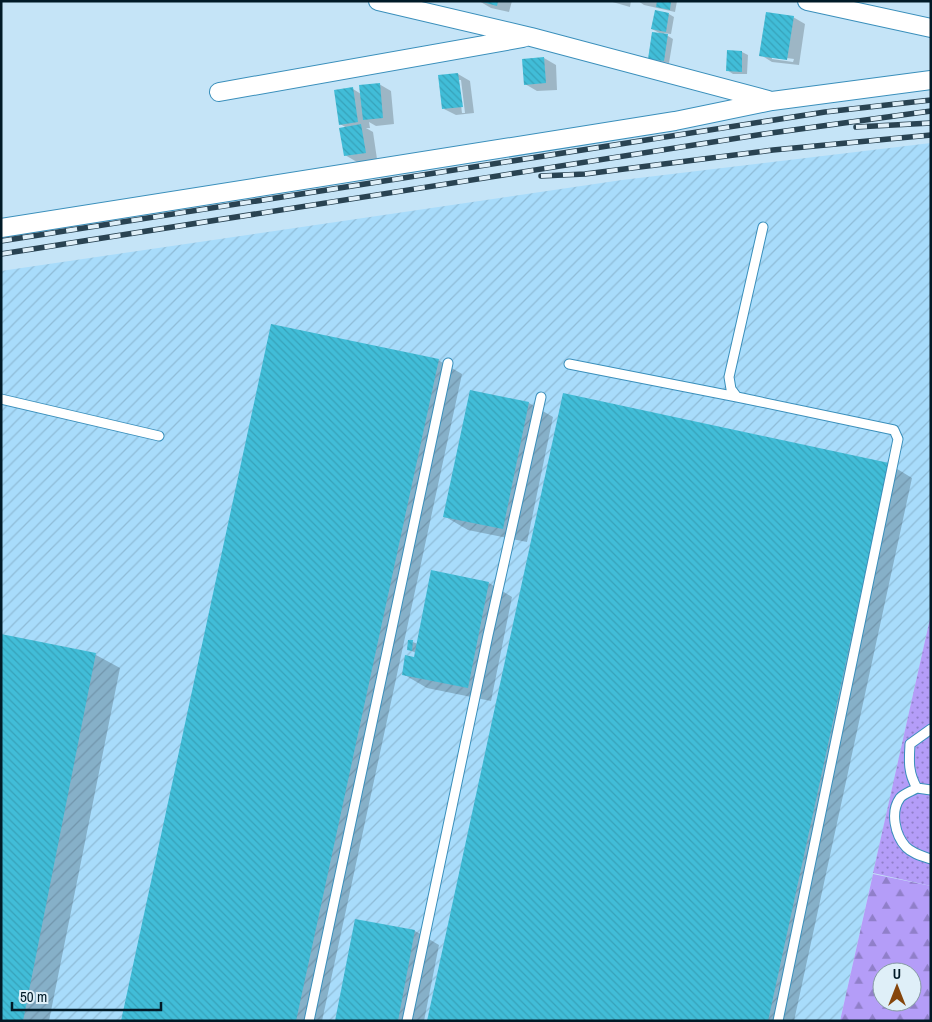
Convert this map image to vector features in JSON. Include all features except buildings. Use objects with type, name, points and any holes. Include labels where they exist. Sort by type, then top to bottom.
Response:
[{"type":"street","points":[[378,1],[531,37],[772,101]]},
{"type":"street","points":[[807,1],[931,28]]},
{"type":"street","points":[[218,92],[531,37]]},
{"type":"street","points":[[1,228],[675,121],[772,101],[931,80]]},
{"type":"lane","points":[[737,397],[730,389],[729,377],[763,227]]},
{"type":"lane","points":[[310,1021],[448,362]]},
{"type":"lane","points":[[569,364],[880,426],[894,430],[898,439],[778,1021]]},
{"type":"lane","points":[[407,1021],[488,635],[541,397]]},
{"type":"lane","points":[[1,399],[159,436]]},
{"type":"lane","points":[[917,788],[908,767],[910,744],[931,729]]},
{"type":"lane","points":[[931,790],[917,788],[901,797],[894,812],[896,828],[905,846],[919,856],[931,858]]},
{"type":"shaded area","points":[[931,143],[931,614],[840,1021],[1,1021],[1,271],[622,180]]},
{"type":"green space","points":[[931,614],[931,886],[873,873]]},
{"type":"green space","points":[[873,874],[931,886],[931,1021],[840,1021]]},
{"type":"railway","points":[[1,241],[825,112],[931,100]]},
{"type":"railway","points":[[1,254],[764,134],[931,111]]},
{"type":"railway","points":[[856,127],[931,123]]},
{"type":"railway","points":[[541,176],[585,174],[773,150],[931,135]]}]
